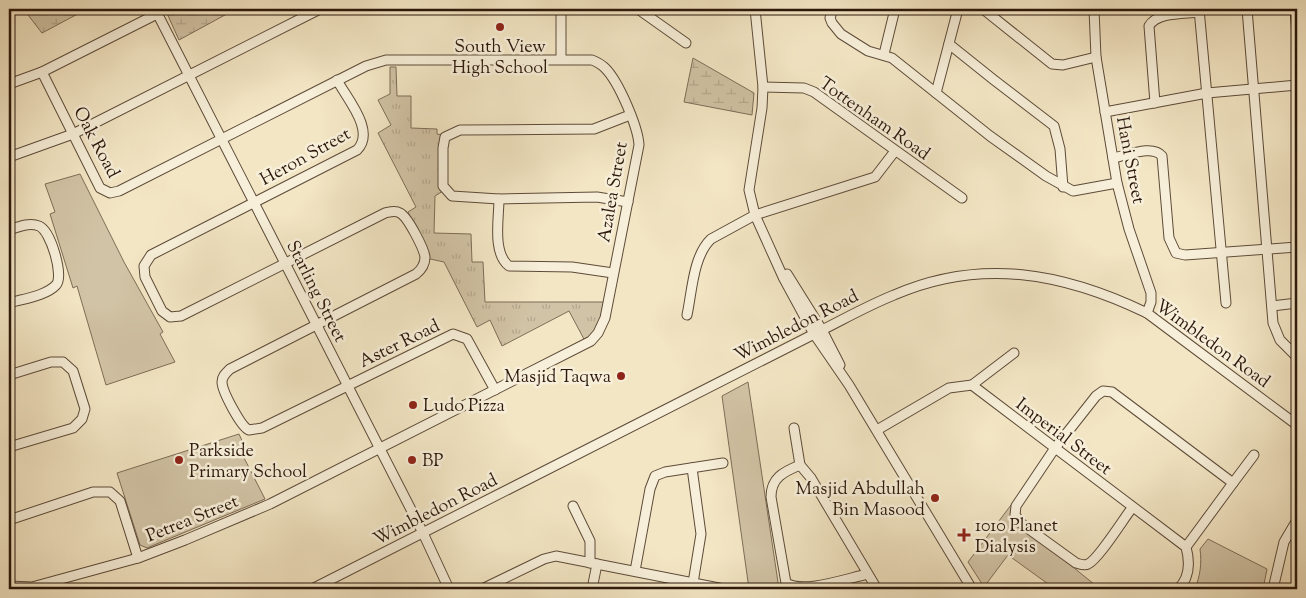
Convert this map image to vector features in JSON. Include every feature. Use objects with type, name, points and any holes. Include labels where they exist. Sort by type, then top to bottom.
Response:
[{"type":"street","points":[[9,157],[73,134],[190,77],[320,9]]},
{"type":"street","points":[[561,9],[561,59]]},
{"type":"street","points":[[638,9],[686,43]]},
{"type":"street","points":[[755,9],[763,88],[762,108],[749,190],[755,215],[783,277],[972,589]]},
{"type":"street","points":[[833,9],[830,18],[832,24],[841,34],[868,51],[884,54],[898,62],[1038,172],[1063,187],[1078,191],[1117,182]]},
{"type":"street","points":[[884,54],[895,9]]},
{"type":"street","points":[[936,93],[958,9]]},
{"type":"street","points":[[983,9],[1047,62],[1063,65],[1096,56]]},
{"type":"street","name":"Hani Street","points":[[1094,9],[1096,56],[1112,158],[1129,229],[1151,293],[1151,302],[1147,313]]},
{"type":"street","points":[[1247,9],[1276,336],[1297,357]]},
{"type":"street","points":[[1295,9],[1297,35]]},
{"type":"street","points":[[1155,103],[1148,26],[1160,17],[1199,10],[1226,303]]},
{"type":"street","points":[[9,84],[42,72],[156,11]]},
{"type":"street","name":"Starling Street","points":[[156,11],[423,533],[448,589]]},
{"type":"street","points":[[949,44],[1054,126],[1060,149],[1063,187]]},
{"type":"street","name":"Azalea Street","points":[[222,140],[337,80],[366,66],[386,60],[586,59],[605,67],[630,115],[637,131],[639,145],[603,326],[595,338],[379,449]]},
{"type":"street","name":"Oak Road","points":[[42,72],[100,188],[110,193],[119,191],[222,140]]},
{"type":"street","name":"Heron Street","points":[[254,203],[357,150],[364,143],[364,130],[337,80]]},
{"type":"street","points":[[1105,112],[1207,93],[1297,85]]},
{"type":"street","name":"Tottenham Road","points":[[763,88],[809,89],[962,198]]},
{"type":"street","points":[[628,202],[597,197],[499,199],[452,196],[446,191],[443,178],[443,148],[446,137],[460,130],[594,129],[630,115]]},
{"type":"street","points":[[687,315],[700,255],[705,245],[755,215],[876,177],[895,151]]},
{"type":"street","points":[[1112,158],[1147,151],[1160,153],[1163,160],[1169,238],[1173,250],[1185,255],[1297,247]]},
{"type":"street","points":[[499,199],[500,248],[502,258],[510,266],[572,267],[613,273]]},
{"type":"street","points":[[254,203],[151,256],[146,261],[144,266],[145,277],[162,311],[170,317],[181,316],[385,213],[397,212],[405,216],[424,254],[424,263],[420,270],[316,325]]},
{"type":"street","points":[[9,230],[34,224],[45,230],[50,240],[60,276],[58,283],[48,291],[9,303]]},
{"type":"street","name":"Wimbledon Road","points":[[312,589],[818,332],[911,289],[953,278],[997,274],[1035,275],[1068,282],[1103,293],[1147,313],[1297,425]]},
{"type":"street","points":[[1272,306],[1297,303]]},
{"type":"street","name":"Aster Road","points":[[316,325],[230,369],[224,374],[224,388],[241,424],[249,430],[257,430],[453,334],[467,339],[495,390]]},
{"type":"street","points":[[877,430],[950,388],[972,385],[1014,353]]},
{"type":"street","points":[[9,375],[51,362],[63,362],[73,371],[85,409],[82,419],[73,428],[9,448]]},
{"type":"street","name":"Imperial Street","points":[[972,385],[1132,508],[1157,523],[1186,547]]},
{"type":"street","points":[[1132,508],[1097,556],[1088,564],[1082,565],[1076,563],[1022,524],[1015,515],[1016,506],[1055,448],[1096,396],[1107,391],[1112,392],[1193,451],[1233,483]]},
{"type":"street","points":[[794,428],[800,465],[811,478],[877,589]]},
{"type":"street","name":"Petrea Street","points":[[9,586],[32,587],[138,558],[270,504],[379,449]]},
{"type":"street","points":[[1178,589],[1187,575],[1186,547],[1254,455]]},
{"type":"street","points":[[635,571],[652,481],[659,474],[665,472],[722,463]]},
{"type":"street","points":[[800,465],[776,478],[771,492],[786,583],[796,587],[808,587],[868,574]]},
{"type":"street","points":[[692,468],[702,534],[693,583]]},
{"type":"street","points":[[9,520],[93,492],[110,492],[120,501],[138,558]]},
{"type":"street","points":[[573,506],[590,541],[593,564],[592,589]]},
{"type":"street","points":[[1273,589],[1284,542],[1297,520]]},
{"type":"street","points":[[482,589],[550,557],[635,571],[724,589]]},
{"type":"green space","points":[[9,9],[87,9],[42,33],[25,11],[9,15]]},
{"type":"green space","points":[[165,9],[236,9],[179,40]]},
{"type":"green space","points":[[693,58],[754,93],[752,115],[684,102]]},
{"type":"green space","points":[[390,67],[396,67],[397,96],[411,96],[411,128],[437,129],[437,134],[443,135],[443,191],[435,196],[434,233],[471,234],[472,262],[483,262],[485,302],[604,302],[598,323],[585,341],[569,311],[502,346],[490,320],[477,327],[444,262],[430,259],[408,212],[416,207],[378,133],[391,125],[378,100],[390,94]]},
{"type":"green space","points":[[80,174],[124,262],[163,332],[160,334],[175,362],[106,385],[77,286],[73,288],[50,214],[55,212],[45,184]]},
{"type":"green space","points":[[748,382],[779,589],[749,589],[722,396]]},
{"type":"green space","points":[[239,434],[244,445],[239,448],[265,499],[147,548],[140,545],[117,473]]},
{"type":"green space","points":[[1011,505],[1015,520],[1100,589],[1055,589],[1008,555],[984,587],[968,562]]},
{"type":"green space","points":[[1208,539],[1267,569],[1263,589],[1195,589],[1200,570],[1200,549]]},
{"type":"place","name":"South View High School","points":[[500,27]]},
{"type":"place","name":"Masjid Taqwa","points":[[621,376]]},
{"type":"place","name":"Ludo Pizza","points":[[413,405]]},
{"type":"place","name":"Parkside Primary School","points":[[179,460]]},
{"type":"place","name":"BP","points":[[412,460]]},
{"type":"place","name":"Masjid Abdullah Bin Masood","points":[[935,498]]},
{"type":"place","name":"1010 Planet Dialysis","points":[[964,535]]}]
